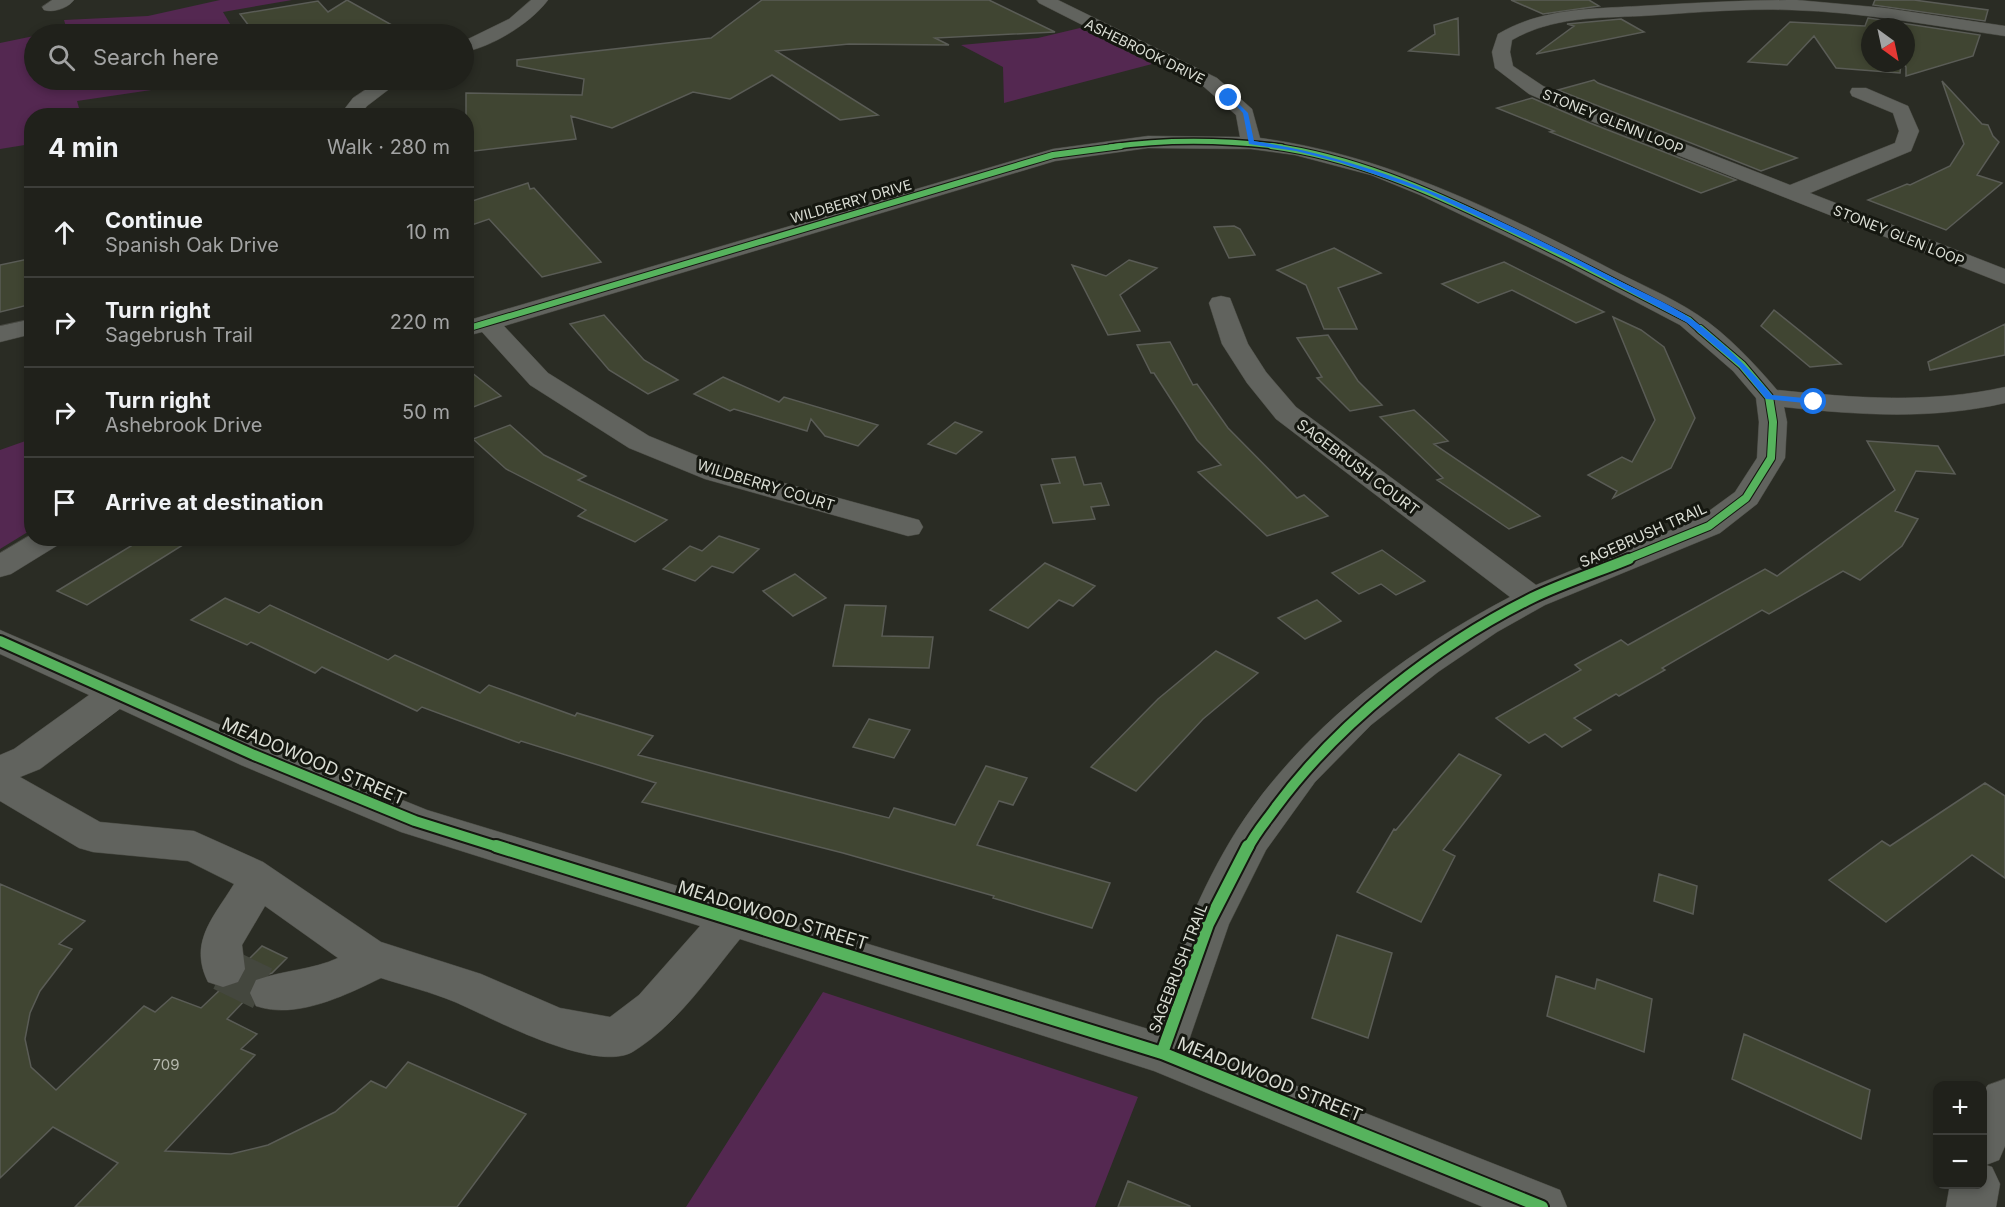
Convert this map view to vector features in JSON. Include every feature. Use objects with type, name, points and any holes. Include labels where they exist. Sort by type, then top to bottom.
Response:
[{"type":"street","points":[[50,7],[66,0]]},
{"type":"street","points":[[474,42],[514,23],[532,10],[540,0]]},
{"type":"street","name":"ASHEBROOK DRIVE","points":[[1045,0],[1210,82],[1245,113],[1251,142]]},
{"type":"street","name":"STONEY GLENN LOOP","points":[[1792,192],[1598,117],[1536,90],[1504,69],[1501,52],[1504,38],[1518,28],[1549,19],[1594,13],[1763,4],[1875,12],[2005,31]]},
{"type":"street","points":[[355,108],[364,98],[376,90]]},
{"type":"street","points":[[1792,192],[1904,147],[1909,131],[1901,110],[1859,92]]},
{"type":"street","name":"WILDBERRY DRIVE","points":[[477,326],[1053,155],[1148,142],[1251,142]]},
{"type":"street","points":[[1251,142],[1296,149],[1378,171],[1428,190],[1572,259],[1689,320],[1742,365],[1769,397],[1916,406],[1987,400],[2005,395]]},
{"type":"street","name":"STONEY GLEN LOOP","points":[[1792,192],[2005,277]]},
{"type":"street","name":"SAGEBRUSH COURT","points":[[1221,303],[1235,345],[1256,377],[1286,413],[1533,598]]},
{"type":"street","name":"WILDBERRY COURT","points":[[477,326],[539,379],[639,442],[715,472],[908,527]]},
{"type":"street","points":[[0,334],[24,328]]},
{"type":"street","name":"SAGEBRUSH TRAIL","points":[[1162,1053],[1208,924],[1251,841],[1302,772],[1358,716],[1426,664],[1485,624],[1533,598],[1709,526],[1746,498],[1771,458],[1773,422],[1769,397]]},
{"type":"street","points":[[0,567],[34,546]]},
{"type":"street","name":"MEADOWOOD STREET","points":[[0,641],[254,755],[415,821],[1162,1053],[1542,1207]]},
{"type":"street","points":[[0,770],[27,759],[117,693]]},
{"type":"street","points":[[0,783],[93,837],[194,846],[258,880],[367,955],[466,987],[556,1027],[617,1038],[655,1008],[732,919]]},
{"type":"street","points":[[223,969],[221,944],[258,880]]},
{"type":"street","points":[[272,993],[326,984],[378,959]]},
{"type":"street","points":[[1984,1135],[1985,1128],[2005,1100]]},
{"type":"street","points":[[1971,1207],[1974,1189]]},
{"type":"shaded area","points":[[220,0],[292,0],[223,12],[230,24],[65,24],[64,20],[148,16]]},
{"type":"shaded area","points":[[1080,28],[1152,64],[1004,103],[1003,67],[961,45],[1038,38]]},
{"type":"shaded area","points":[[24,38],[24,90],[151,90],[77,101],[79,108],[24,108],[24,145],[0,149],[0,43]]},
{"type":"shaded area","points":[[24,441],[24,534],[0,549],[0,450]]},
{"type":"shaded area","points":[[823,992],[1138,1097],[1095,1207],[686,1207]]},
{"type":"building","points":[[347,0],[390,24],[248,24],[240,14],[318,1],[328,12]]},
{"type":"building","points":[[762,0],[989,0],[1055,32],[935,38],[949,45],[849,44],[776,51],[878,115],[840,120],[772,75],[730,99],[693,92],[612,128],[571,116],[576,139],[474,151],[474,108],[466,108],[466,93],[582,95],[584,79],[517,66],[517,60],[711,38]]},
{"type":"building","points":[[1511,0],[1589,0],[1599,6],[1543,14]]},
{"type":"building","points":[[1875,0],[1914,0],[1988,10],[1985,21],[1873,5]]},
{"type":"building","points":[[1458,18],[1459,55],[1409,51],[1435,34],[1434,25]]},
{"type":"building","points":[[1621,19],[1644,32],[1536,54],[1574,26],[1567,24]]},
{"type":"building","points":[[1790,22],[1861,26],[1861,70],[1836,68],[1814,36],[1787,65],[1748,62]]},
{"type":"building","points":[[1915,25],[1980,35],[1973,56],[1906,76],[1906,72],[1915,72]]},
{"type":"building","points":[[1594,80],[1797,158],[1761,171],[1558,90]]},
{"type":"building","points":[[1942,81],[1982,124],[1988,125],[1999,142],[1977,175],[2002,183],[1946,230],[1868,200],[1907,184],[1910,185],[1950,166],[1964,144]]},
{"type":"building","points":[[1532,98],[1736,180],[1701,193],[1497,108]]},
{"type":"building","points":[[528,183],[530,189],[534,188],[601,262],[542,277],[489,219],[474,224],[474,200]]},
{"type":"building","points":[[1234,226],[1240,229],[1255,255],[1229,258],[1214,227]]},
{"type":"building","points":[[1334,248],[1381,273],[1338,288],[1357,329],[1324,329],[1306,285],[1277,270]]},
{"type":"building","points":[[24,260],[24,306],[0,312],[0,265]]},
{"type":"building","points":[[1129,260],[1157,268],[1120,295],[1140,331],[1108,335],[1072,265],[1106,276]]},
{"type":"building","points":[[1504,262],[1604,312],[1576,323],[1512,290],[1478,303],[1442,284]]},
{"type":"building","points":[[1774,310],[1841,364],[1810,367],[1761,326]]},
{"type":"building","points":[[604,315],[644,360],[678,380],[648,394],[609,370],[570,324]]},
{"type":"building","points":[[1613,317],[1641,330],[1664,347],[1695,418],[1671,468],[1613,498],[1617,491],[1588,475],[1622,457],[1632,462],[1655,420]]},
{"type":"building","points":[[2005,324],[2005,355],[1930,370],[1928,362]]},
{"type":"building","points":[[1328,335],[1358,381],[1382,405],[1350,411],[1317,378],[1322,377],[1297,338]]},
{"type":"building","points":[[1170,342],[1193,385],[1197,384],[1228,428],[1297,498],[1304,495],[1328,516],[1267,536],[1198,472],[1221,465],[1197,440],[1154,373],[1151,373],[1137,345]]},
{"type":"building","points":[[474,374],[501,396],[474,407]]},
{"type":"building","points":[[723,377],[779,402],[784,397],[878,425],[858,446],[825,436],[811,419],[807,431],[734,409],[730,411],[694,394]]},
{"type":"building","points":[[1414,410],[1448,441],[1434,444],[1540,516],[1509,529],[1437,480],[1443,478],[1380,417]]},
{"type":"building","points":[[955,422],[982,432],[956,454],[928,444]]},
{"type":"building","points":[[510,425],[544,455],[586,476],[578,480],[667,520],[635,542],[578,516],[586,510],[506,469],[474,439]]},
{"type":"building","points":[[1867,441],[1938,446],[1955,474],[1916,471],[1895,511],[1918,519],[1902,546],[1860,580],[1843,571],[1769,614],[1762,610],[1662,668],[1665,670],[1574,718],[1591,730],[1562,747],[1545,734],[1529,743],[1496,718],[1581,670],[1575,665],[1621,640],[1628,645],[1765,569],[1777,576],[1895,490]]},
{"type":"building","points":[[1075,457],[1084,485],[1101,483],[1109,505],[1091,507],[1095,519],[1053,523],[1041,485],[1060,483],[1052,459]]},
{"type":"building","points":[[719,536],[759,549],[733,573],[712,566],[695,581],[663,569],[690,546],[702,551]]},
{"type":"building","points":[[131,546],[181,546],[87,605],[57,591]]},
{"type":"building","points":[[1382,550],[1425,581],[1396,595],[1381,584],[1359,594],[1332,573]]},
{"type":"building","points":[[1045,563],[1095,586],[1073,606],[1059,600],[1028,628],[990,610]]},
{"type":"building","points":[[795,574],[826,598],[793,616],[763,591]]},
{"type":"building","points":[[225,598],[259,613],[270,605],[388,660],[395,655],[480,693],[489,685],[575,716],[577,713],[653,736],[638,755],[889,818],[894,808],[955,825],[986,766],[1027,778],[1013,805],[999,801],[977,845],[1110,883],[1092,928],[993,898],[994,896],[843,853],[642,802],[656,783],[521,741],[519,743],[422,707],[417,711],[322,667],[315,673],[251,642],[247,645],[191,620]]},
{"type":"building","points":[[1317,600],[1341,621],[1305,639],[1278,618]]},
{"type":"building","points":[[845,605],[886,606],[882,636],[933,637],[929,668],[833,666]]},
{"type":"building","points":[[1216,651],[1258,673],[1203,719],[1136,791],[1091,767],[1158,699]]},
{"type":"building","points":[[869,719],[910,730],[894,758],[853,747]]},
{"type":"building","points":[[1459,754],[1501,775],[1443,850],[1455,856],[1421,922],[1357,892],[1394,829],[1396,830]]},
{"type":"building","points":[[1985,783],[2005,796],[2005,878],[1972,855],[1886,922],[1829,880],[1882,841],[1890,846]]},
{"type":"building","points":[[1659,874],[1697,886],[1693,914],[1654,901]]},
{"type":"building","points":[[0,884],[85,921],[59,944],[72,949],[40,991],[30,1013],[25,1039],[31,1067],[56,1090],[144,1006],[155,1012],[172,997],[201,1008],[221,989],[240,983],[247,970],[246,962],[262,946],[287,958],[272,973],[254,979],[248,992],[249,996],[227,1019],[257,1034],[241,1049],[255,1055],[165,1151],[231,1154],[268,1145],[335,1112],[371,1081],[386,1088],[408,1062],[526,1114],[457,1207],[75,1207],[118,1163],[53,1127],[0,1178]]},
{"type":"building","points":[[1337,935],[1392,953],[1368,1038],[1312,1018]]},
{"type":"building","points":[[1556,976],[1595,989],[1597,979],[1652,999],[1644,1052],[1547,1016]]},
{"type":"building","points":[[1744,1034],[1870,1090],[1861,1139],[1732,1079]]},
{"type":"building","points":[[1128,1181],[1190,1206],[1190,1207],[1118,1207]]},
{"type":"tunnel","points":[[223,969],[272,993]]},
{"type":"cycle path","points":[[474,327],[1053,155],[1148,142],[1251,143],[1296,149],[1378,171],[1428,190],[1572,259],[1689,320],[1742,365],[1769,397],[1773,422],[1771,458],[1746,498],[1709,526],[1533,598],[1485,624],[1426,664],[1358,716],[1302,772],[1251,841],[1208,924],[1162,1053]]},
{"type":"cycle path","points":[[0,641],[254,755],[415,821],[1162,1053],[1542,1207]]},
{"type":"route","points":[[1229,98],[1245,113],[1251,142],[1296,149],[1341,160],[1428,190],[1572,259],[1689,320],[1742,365],[1769,397],[1814,402]]}]
